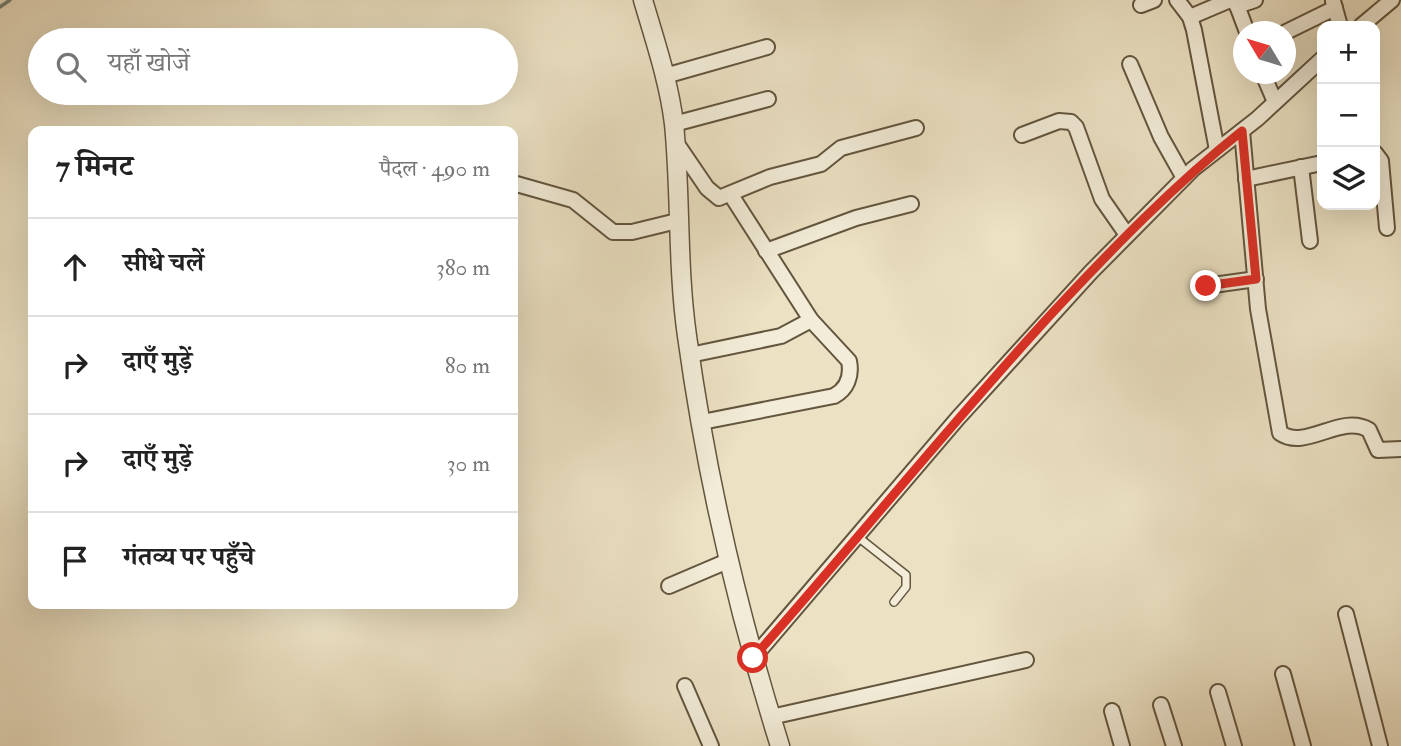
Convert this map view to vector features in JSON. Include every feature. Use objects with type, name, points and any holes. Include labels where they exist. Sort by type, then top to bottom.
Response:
[{"type":"street","points":[[643,0],[664,76],[674,132],[677,221],[690,355],[702,422],[753,658],[780,746]]},
{"type":"street","points":[[1177,0],[1190,17],[1217,150]]},
{"type":"street","points":[[1190,17],[1234,2],[1255,0]]},
{"type":"street","points":[[1366,21],[1392,0]]},
{"type":"street","points":[[1234,2],[1242,21]]},
{"type":"street","points":[[1296,26],[1334,4],[1339,21]]},
{"type":"street","points":[[664,76],[767,47]]},
{"type":"street","points":[[1130,64],[1161,137],[1184,178]]},
{"type":"street","points":[[753,658],[1009,361],[1127,235],[1184,178],[1242,131],[1317,64]]},
{"type":"street","points":[[1268,84],[1275,102]]},
{"type":"street","points":[[674,132],[768,99]]},
{"type":"street","points":[[1023,135],[1059,121],[1071,122],[1076,127],[1102,199],[1127,235]]},
{"type":"street","points":[[674,132],[713,194],[719,198],[770,177],[821,164],[841,148],[916,128]]},
{"type":"street","points":[[1242,131],[1258,309],[1280,433],[1294,439],[1354,425],[1368,430],[1378,450],[1401,449]]},
{"type":"street","points":[[1380,160],[1387,228]]},
{"type":"street","points":[[1247,179],[1317,164]]},
{"type":"street","points":[[1301,167],[1310,240]]},
{"type":"street","points":[[518,184],[573,200],[613,232],[632,232],[677,221]]},
{"type":"street","points":[[702,422],[815,402],[841,392],[849,377],[849,361],[811,320],[731,195]]},
{"type":"street","points":[[766,251],[856,218],[911,204]]},
{"type":"street","points":[[1206,286],[1256,279]]},
{"type":"street","points":[[690,355],[782,337],[811,320]]},
{"type":"street","points":[[669,586],[730,560]]},
{"type":"street","points":[[1346,614],[1380,746]]},
{"type":"street","points":[[771,717],[1026,660]]},
{"type":"street","points":[[1283,674],[1303,746]]},
{"type":"street","points":[[685,686],[711,746]]},
{"type":"street","points":[[1218,692],[1234,746]]},
{"type":"street","points":[[1161,705],[1174,746]]},
{"type":"street","points":[[1112,711],[1122,746]]},
{"type":"lane","points":[[856,536],[906,575],[906,587],[894,602]]},
{"type":"waterway","points":[[0,7],[10,0]]},
{"type":"route","points":[[753,658],[1026,342],[1150,211],[1194,169],[1242,131],[1256,279],[1206,286]]}]
